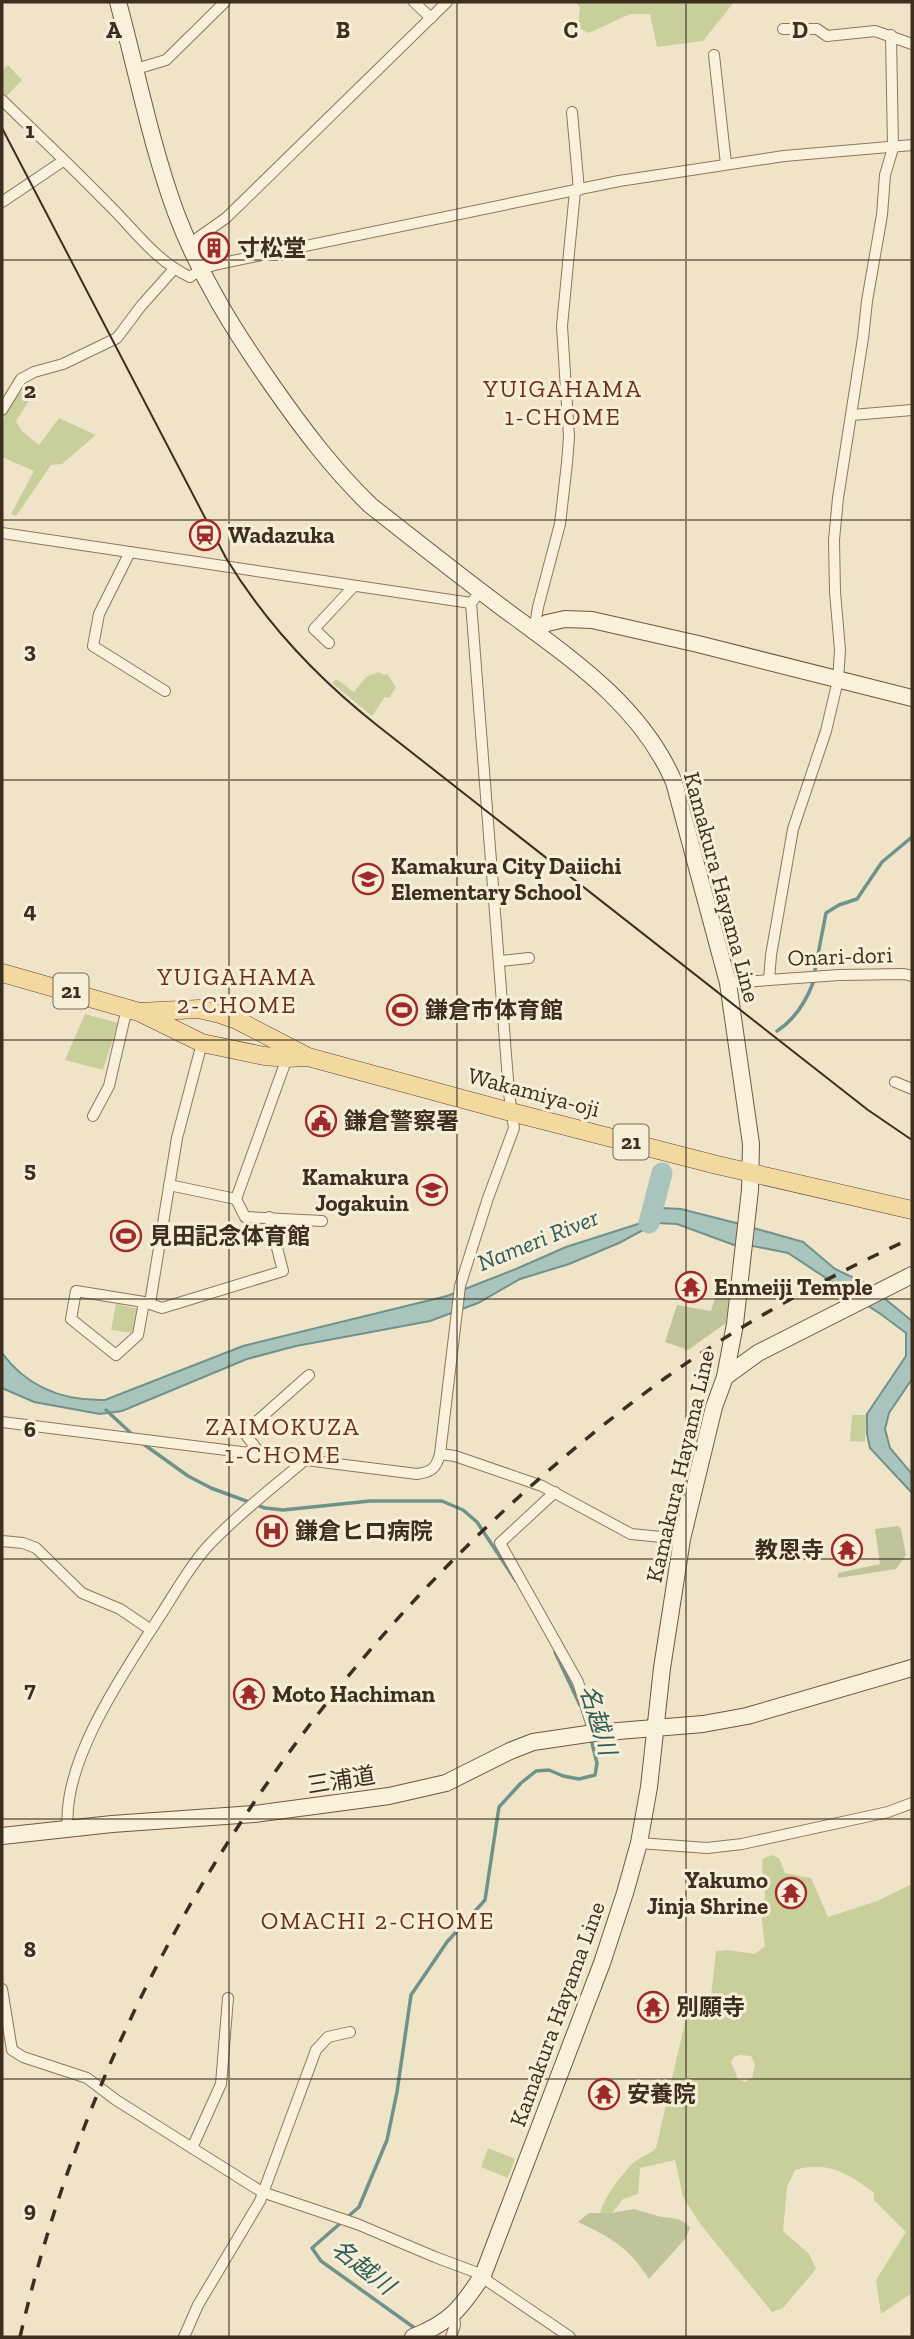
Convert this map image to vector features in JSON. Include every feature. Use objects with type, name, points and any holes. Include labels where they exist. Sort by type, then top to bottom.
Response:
[{"type":"main road","name":"Kamakura Hayama Line","points":[[118,2],[166,184],[189,244],[228,322],[308,436],[340,476],[370,505],[476,597],[534,631],[592,676],[617,699],[664,759],[674,782],[728,983],[751,1144],[751,1173],[735,1324],[725,1377],[714,1407],[682,1539],[639,1843],[602,1963],[483,2275],[454,2315],[421,2334]]},
{"type":"main road","points":[[534,631],[547,623],[565,619],[592,620],[912,698]]},
{"type":"main road","name":"Wakamiya-oji","points":[[2,973],[133,1010],[202,1043],[241,1053],[287,1058],[308,1056]]},
{"type":"main road","name":"Wakamiya-oji","points":[[133,1010],[199,1009],[220,1014],[308,1056],[511,1112],[751,1173],[912,1210]]},
{"type":"main road","points":[[725,1377],[758,1353],[912,1275]]},
{"type":"main road","name":"三浦道","points":[[2,1836],[171,1819],[254,1814],[388,1796],[446,1783],[533,1742],[703,1724],[747,1716],[912,1668]]},
{"type":"street","points":[[136,69],[166,60],[225,2]]},
{"type":"street","points":[[414,2],[431,18]]},
{"type":"street","points":[[189,244],[226,218],[447,2]]},
{"type":"street","points":[[783,29],[817,29],[827,36],[875,31],[912,44]]},
{"type":"street","points":[[769,980],[771,954],[793,829],[819,756],[838,680],[840,650],[834,540],[867,301],[886,175],[893,148],[891,35]]},
{"type":"street","points":[[714,55],[726,164]]},
{"type":"street","points":[[2,100],[108,203],[149,250],[174,269],[190,277],[218,264],[619,181],[726,164],[912,145]]},
{"type":"street","points":[[534,631],[560,524],[569,437],[562,326],[577,190],[572,112]]},
{"type":"street","points":[[2,202],[63,161]]},
{"type":"street","points":[[2,410],[21,379],[34,372],[63,365],[117,338],[174,269]]},
{"type":"street","points":[[852,415],[912,410]]},
{"type":"street","points":[[2,533],[354,586],[476,597],[514,1128],[460,1286],[440,1454],[433,1469],[417,1474],[5,1422],[2,1436]]},
{"type":"street","points":[[130,552],[99,614],[93,646],[165,691]]},
{"type":"street","points":[[329,643],[314,629],[354,586]]},
{"type":"street","points":[[500,961],[529,958]]},
{"type":"street","name":"Onari-dori","points":[[728,983],[839,975],[912,976]]},
{"type":"street","points":[[93,1116],[109,1086],[133,1010]]},
{"type":"street","points":[[202,1043],[177,1138],[147,1302],[138,1335],[116,1355],[71,1319],[76,1291],[147,1302],[162,1308],[283,1271],[269,1217]]},
{"type":"street","points":[[287,1058],[236,1199],[245,1217],[322,1221]]},
{"type":"street","points":[[895,1082],[912,1089]]},
{"type":"street","points":[[169,1185],[236,1199]]},
{"type":"street","points":[[262,1456],[246,1435],[246,1431],[309,1375]]},
{"type":"street","points":[[440,1454],[455,1456],[555,1492],[564,1500],[631,1534],[682,1539]]},
{"type":"street","points":[[68,1829],[66,1814],[83,1755],[107,1702],[151,1630],[207,1547],[304,1461]]},
{"type":"street","points":[[555,1492],[500,1543],[578,1682],[589,1734]]},
{"type":"street","points":[[2,1541],[23,1543],[36,1548],[82,1592],[120,1609],[151,1630]]},
{"type":"street","points":[[639,1843],[707,1848],[742,1844],[888,1812],[912,1803]]},
{"type":"street","points":[[2,1989],[12,2050],[23,2057],[87,2078],[116,2100],[262,2192],[357,2224],[483,2275],[489,2282],[570,2337]]},
{"type":"street","points":[[192,2148],[220,2084],[228,1998]]},
{"type":"street","points":[[184,2337],[198,2305],[260,2201],[316,2050],[328,2037],[350,2032]]},
{"type":"street","points":[[451,2337],[454,2315]]},
{"type":"green space","points":[[575,2],[734,2],[703,41],[657,47],[650,14],[630,14],[589,33],[578,28],[580,7]]},
{"type":"green space","points":[[8,65],[22,80],[5,98],[2,94],[2,71]]},
{"type":"green space","points":[[31,384],[34,393],[16,421],[22,431],[39,445],[59,418],[96,435],[62,464],[51,465],[16,516],[11,514],[34,471],[2,457],[3,424],[8,407]]},
{"type":"green space","points":[[379,672],[387,674],[396,687],[372,716],[332,683],[336,679],[354,692],[366,677]]},
{"type":"green space","points":[[85,1014],[118,1023],[103,1070],[65,1060]]},
{"type":"green space","points":[[717,1292],[729,1295],[726,1323],[688,1350],[665,1342],[677,1305],[711,1311]]},
{"type":"green space","points":[[116,1304],[139,1309],[134,1333],[111,1330]]},
{"type":"green space","points":[[852,1415],[866,1415],[865,1442],[850,1441]]},
{"type":"green space","points":[[898,1526],[906,1555],[896,1569],[838,1578],[838,1573],[880,1564],[875,1529]]},
{"type":"green space","points":[[771,1855],[779,1858],[785,1873],[811,1878],[828,1917],[877,1901],[912,1884],[912,2293],[881,2314],[876,2280],[906,2232],[874,2200],[874,2193],[838,2171],[817,2167],[795,2170],[787,2187],[783,2231],[809,2254],[816,2269],[783,2308],[772,2312],[701,2225],[683,2197],[675,2160],[640,2168],[638,2194],[623,2199],[606,2221],[600,2215],[608,2195],[624,2173],[633,2163],[656,2148],[685,2022],[711,1996],[716,1951],[755,1954],[765,1946],[762,1921],[765,1896],[763,1859]],"holes":[[[740,2055],[751,2056],[755,2065],[752,2078],[745,2082],[738,2079],[731,2062],[734,2057]]]},
{"type":"green space","points":[[488,2148],[515,2159],[508,2178],[481,2167]]},
{"type":"green space","points":[[634,2209],[679,2220],[690,2228],[685,2239],[649,2279],[618,2244],[578,2222],[589,2213]]},
{"type":"water","points":[[662,1208],[681,1209],[803,1242],[835,1269],[867,1284],[912,1321],[912,1379],[889,1413],[885,1429],[890,1448],[912,1474],[912,1493],[870,1448],[867,1434],[867,1414],[906,1356],[906,1333],[788,1253],[734,1245],[677,1224],[656,1223],[619,1243],[569,1264],[520,1279],[478,1303],[430,1321],[296,1346],[247,1359],[122,1411],[100,1414],[34,1402],[2,1388],[2,1353],[23,1375],[47,1390],[75,1398],[105,1400],[243,1346],[447,1296],[566,1247],[638,1224]]},
{"type":"waterway","points":[[815,970],[826,913],[857,899],[882,862],[912,837]]},
{"type":"waterway","points":[[777,1031],[799,1010],[813,983]]},
{"type":"waterway","points":[[649,1223],[662,1173]]},
{"type":"waterway","name":"名越川","points":[[106,1410],[134,1436]]},
{"type":"waterway","name":"名越川","points":[[142,1443],[188,1476],[211,1488],[265,1508],[283,1510],[370,1501],[442,1501],[463,1510],[477,1522],[516,1581]]},
{"type":"waterway","name":"名越川","points":[[555,1652],[580,1705]]},
{"type":"waterway","name":"名越川","points":[[416,2329],[321,2261],[312,2248],[359,2207],[387,2140],[411,1995],[447,1942],[485,1900],[499,1807],[536,1771],[549,1770],[579,1779],[595,1775],[597,1763],[591,1739]]},
{"type":"tram line","points":[[2,128],[226,558],[258,605],[294,649],[334,689],[378,726],[868,1110],[912,1140]]},
{"type":"railway","points":[[20,2337],[60,2196],[112,2059],[177,1928],[253,1804],[340,1687],[437,1577],[543,1476],[657,1384],[718,1342],[781,1305],[912,1238]]},
{"type":"place","name":"寸松堂","points":[[214,248]]},
{"type":"place","name":"Wadazuka","points":[[205,535]]},
{"type":"place","name":"Kamakura City Daiichi Elementary School","points":[[368,879]]},
{"type":"place","name":"鎌倉市体育館","points":[[402,1010]]},
{"type":"place","name":"鎌倉警察署","points":[[321,1121]]},
{"type":"place","name":"Kamakura Jogakuin","points":[[432,1190]]},
{"type":"place","name":"見田記念体育館","points":[[126,1236]]},
{"type":"place","name":"Enmeiji Temple","points":[[691,1287]]},
{"type":"place","name":"鎌倉ヒロ病院","points":[[272,1531]]},
{"type":"place","name":"教恩寺","points":[[847,1550]]},
{"type":"place","name":"Moto Hachiman","points":[[249,1694]]},
{"type":"place","name":"Yakumo Jinja Shrine","points":[[791,1893]]},
{"type":"place","name":"別願寺","points":[[653,2007]]},
{"type":"place","name":"安養院","points":[[604,2094]]},
{"type":"district","name":"YUIGAHAMA 1-CHOME","points":[[563,403]]},
{"type":"district","name":"YUIGAHAMA 2-CHOME","points":[[237,991]]},
{"type":"district","name":"ZAIMOKUZA 1-CHOME","points":[[283,1441]]},
{"type":"district","name":"OMACHI 2-CHOME","points":[[378,1921]]},
{"type":"water label","name":"Nameri River","points":[[538,1240]]}]
